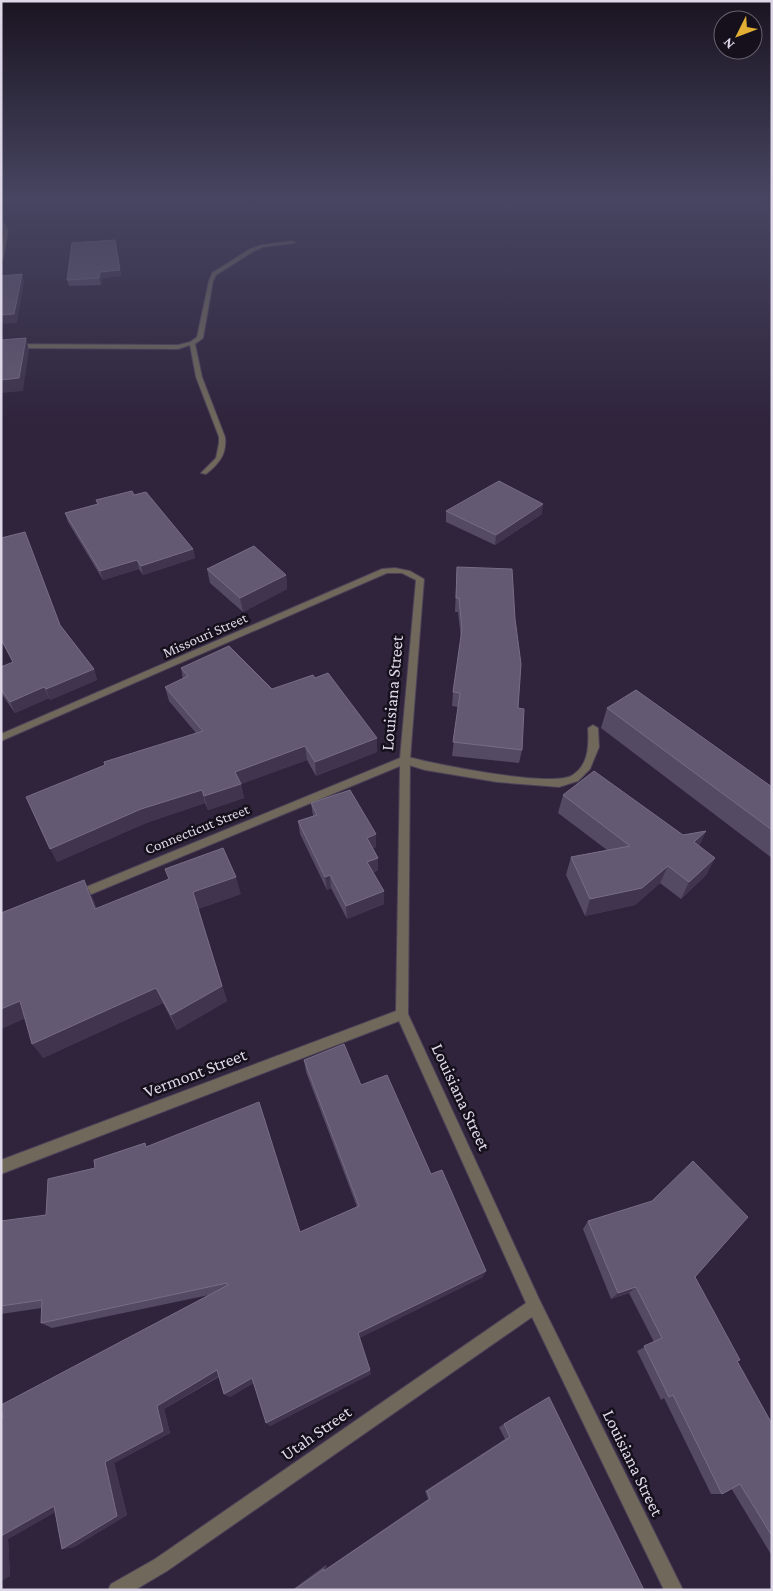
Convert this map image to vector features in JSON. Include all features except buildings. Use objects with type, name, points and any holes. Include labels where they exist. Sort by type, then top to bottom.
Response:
[{"type":"street","points":[[1,346],[178,347],[192,343],[200,338],[211,282],[215,273]]},
{"type":"street","points":[[192,343],[198,377],[224,446],[215,464],[204,472]]},
{"type":"street","name":"Missouri Street","points":[[1,738],[385,572],[396,569],[409,572],[420,579]]},
{"type":"street","name":"Louisiana Street","points":[[420,579],[405,760],[402,1014],[536,1306],[674,1590]]},
{"type":"street","points":[[405,760],[425,766],[498,778],[559,783],[575,778],[587,766],[594,747],[593,728]]},
{"type":"street","name":"Connecticut Street","points":[[66,900],[405,760]]},
{"type":"street","name":"Vermont Street","points":[[1,1167],[402,1014]]},
{"type":"street","name":"Utah Street","points":[[118,1590],[161,1565],[536,1306]]}]
